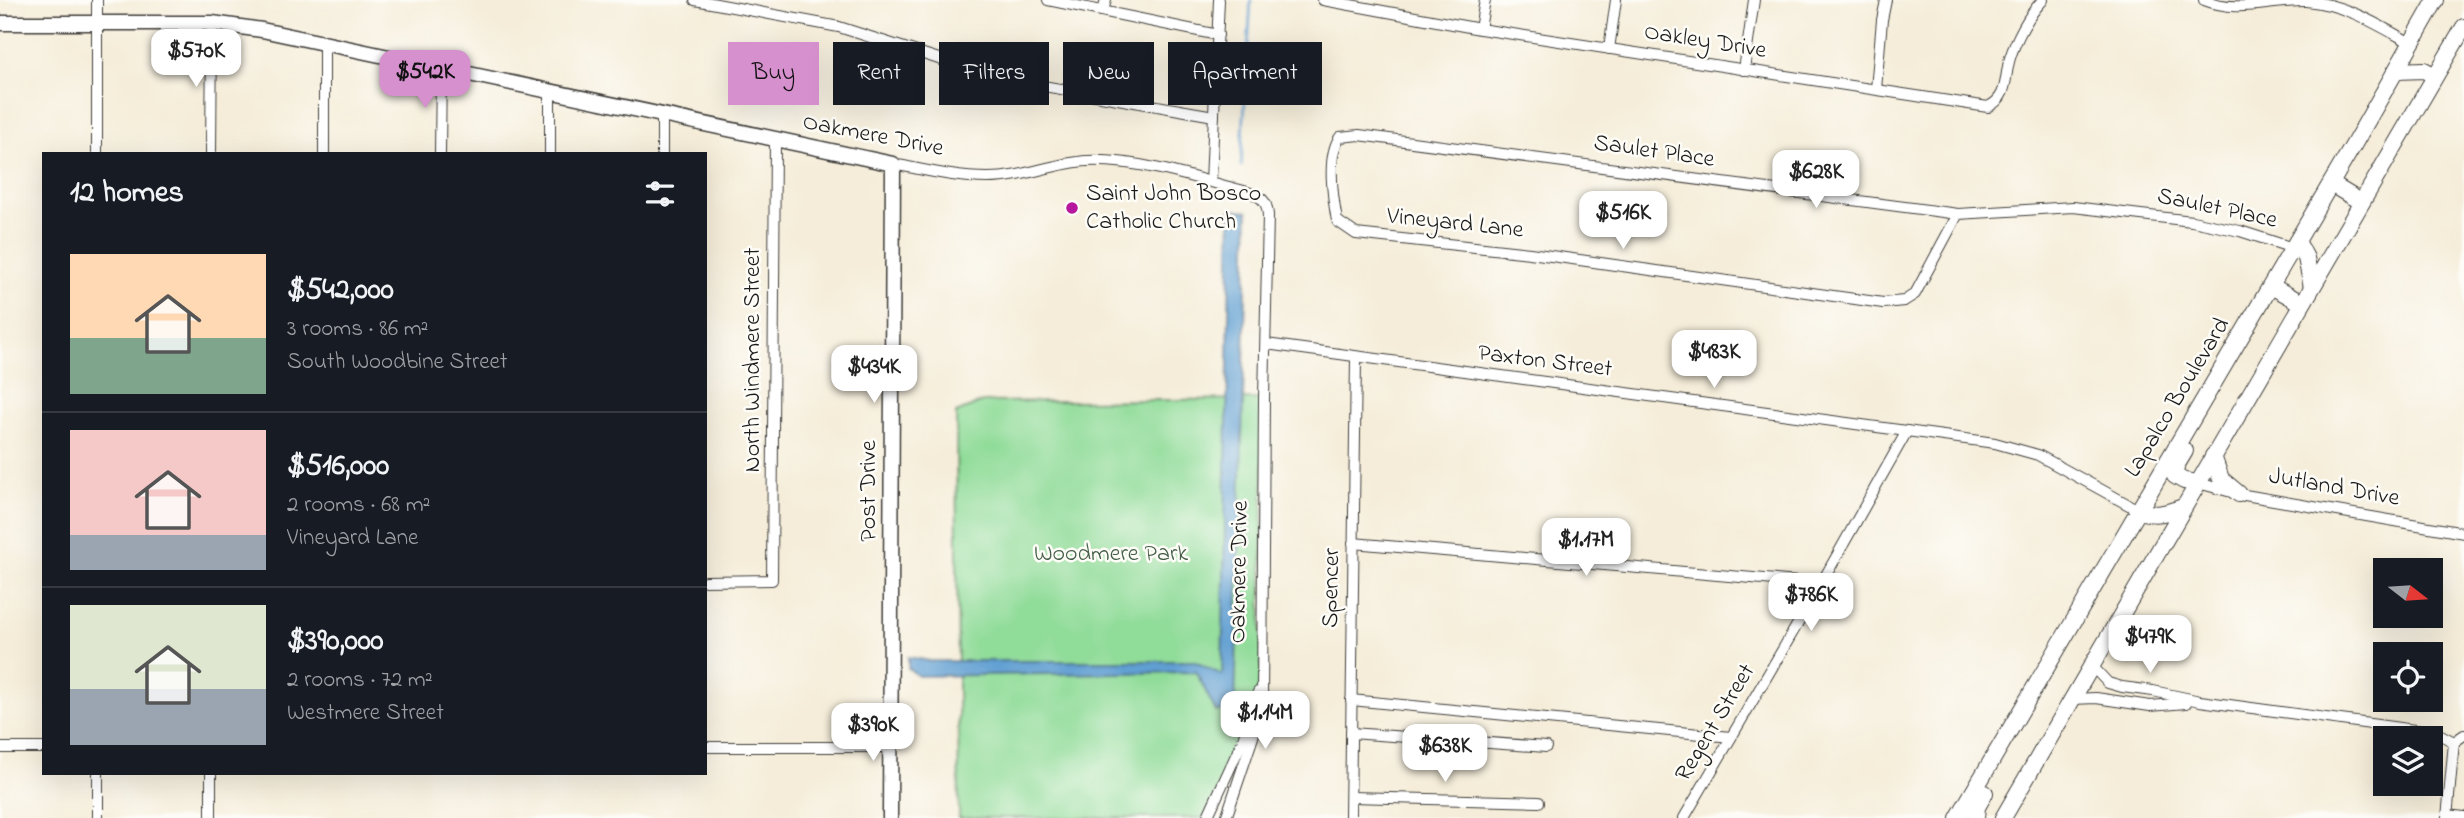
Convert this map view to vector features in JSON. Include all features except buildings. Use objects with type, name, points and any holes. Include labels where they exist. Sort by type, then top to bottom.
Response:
[{"type":"main road","name":"Lapalco Boulevard","points":[[1958,818],[2331,184],[2436,0]]},
{"type":"main road","points":[[2003,818],[2464,27]]},
{"type":"main road","points":[[2396,71],[2424,70],[2435,76]]},
{"type":"main road","points":[[2331,184],[2361,202]]},
{"type":"main road","points":[[2295,244],[2306,258],[2312,287]]},
{"type":"main road","points":[[2271,286],[2302,303]]},
{"type":"main road","points":[[2197,483],[2175,476],[2175,471],[2198,430],[2199,407]]},
{"type":"main road","points":[[2213,456],[2221,479],[2239,494]]},
{"type":"main road","points":[[2138,510],[2150,515],[2183,507]]},
{"type":"main road","points":[[1976,818],[1977,807],[1993,778],[2002,745]]},
{"type":"street","points":[[97,0],[97,152]]},
{"type":"street","points":[[695,0],[839,27],[998,78],[1214,116]]},
{"type":"street","points":[[1048,0],[1218,35]]},
{"type":"street","points":[[1103,12],[1105,0]]},
{"type":"street","points":[[1211,182],[1219,0]]},
{"type":"street","name":"Oakley Drive","points":[[1323,0],[1340,1],[1480,29],[1988,107],[1997,102],[2006,86],[2008,61],[2037,6],[2043,0]]},
{"type":"street","points":[[1480,29],[1485,0]]},
{"type":"street","points":[[1609,49],[1616,0]]},
{"type":"street","points":[[1744,70],[1754,0]]},
{"type":"street","points":[[1876,89],[1886,0]]},
{"type":"street","points":[[2204,0],[2235,7],[2285,1],[2329,5],[2351,11],[2411,43]]},
{"type":"street","name":"Oakmere Drive","points":[[0,23],[212,23],[324,42],[953,176],[988,178],[1030,174],[1090,161],[1142,167],[1256,195],[1266,206],[1262,703],[1226,818]]},
{"type":"street","points":[[211,152],[212,23]]},
{"type":"street","points":[[324,42],[324,152]]},
{"type":"street","points":[[440,152],[441,67]]},
{"type":"street","points":[[550,91],[550,152]]},
{"type":"street","points":[[662,115],[662,152]]},
{"type":"street","name":"Saulet Place","points":[[1337,221],[1332,192],[1335,144],[1340,136],[1359,135],[1958,214],[2073,207],[2192,221],[2295,244]]},
{"type":"street","name":"North Windmere Street","points":[[707,581],[772,580],[775,140]]},
{"type":"street","name":"Post Drive","points":[[890,818],[893,164]]},
{"type":"street","name":"Vineyard Lane","points":[[1337,221],[1356,234],[1530,253],[1883,303],[1905,301],[1916,294],[1958,214]]},
{"type":"street","name":"Paxton Street","points":[[1266,344],[1994,443],[2038,455],[2138,510]]},
{"type":"street","name":"Spencer","points":[[1350,818],[1356,358]]},
{"type":"street","name":"Regent Street","points":[[1684,818],[1907,431]]},
{"type":"street","name":"Jutland Drive","points":[[2197,483],[2239,494],[2464,533]]},
{"type":"street","points":[[1353,544],[1636,566],[1821,584]]},
{"type":"street","points":[[2092,666],[2108,683],[2200,702],[2437,733],[2454,742]]},
{"type":"street","name":"Oakmere Drive","points":[[1207,818],[1242,742],[1261,678]]},
{"type":"street","points":[[2072,699],[2096,698],[2150,706],[2200,702]]},
{"type":"street","points":[[1351,700],[1731,737]]},
{"type":"street","points":[[1351,733],[1546,747]]},
{"type":"street","points":[[2454,742],[2464,736]]},
{"type":"street","points":[[2454,742],[2447,816],[2464,817]]},
{"type":"street","points":[[707,747],[890,747]]},
{"type":"street","points":[[0,748],[42,748]]},
{"type":"street","points":[[98,818],[99,775]]},
{"type":"street","points":[[211,775],[211,818]]},
{"type":"street","points":[[1351,797],[1539,802]]},
{"type":"green space","name":"Woodmere Park","points":[[1264,399],[1261,678],[1255,703],[1207,818],[959,818],[956,413],[983,402]]},
{"type":"water","points":[[1231,209],[1248,211],[1235,710],[1216,712],[1196,672],[918,676],[908,668],[908,657],[930,661],[1194,661],[1222,675]]},
{"type":"waterway","points":[[1241,166],[1251,0]]},
{"type":"place","name":"Saint John Bosco Catholic Church","points":[[1072,208]]}]
